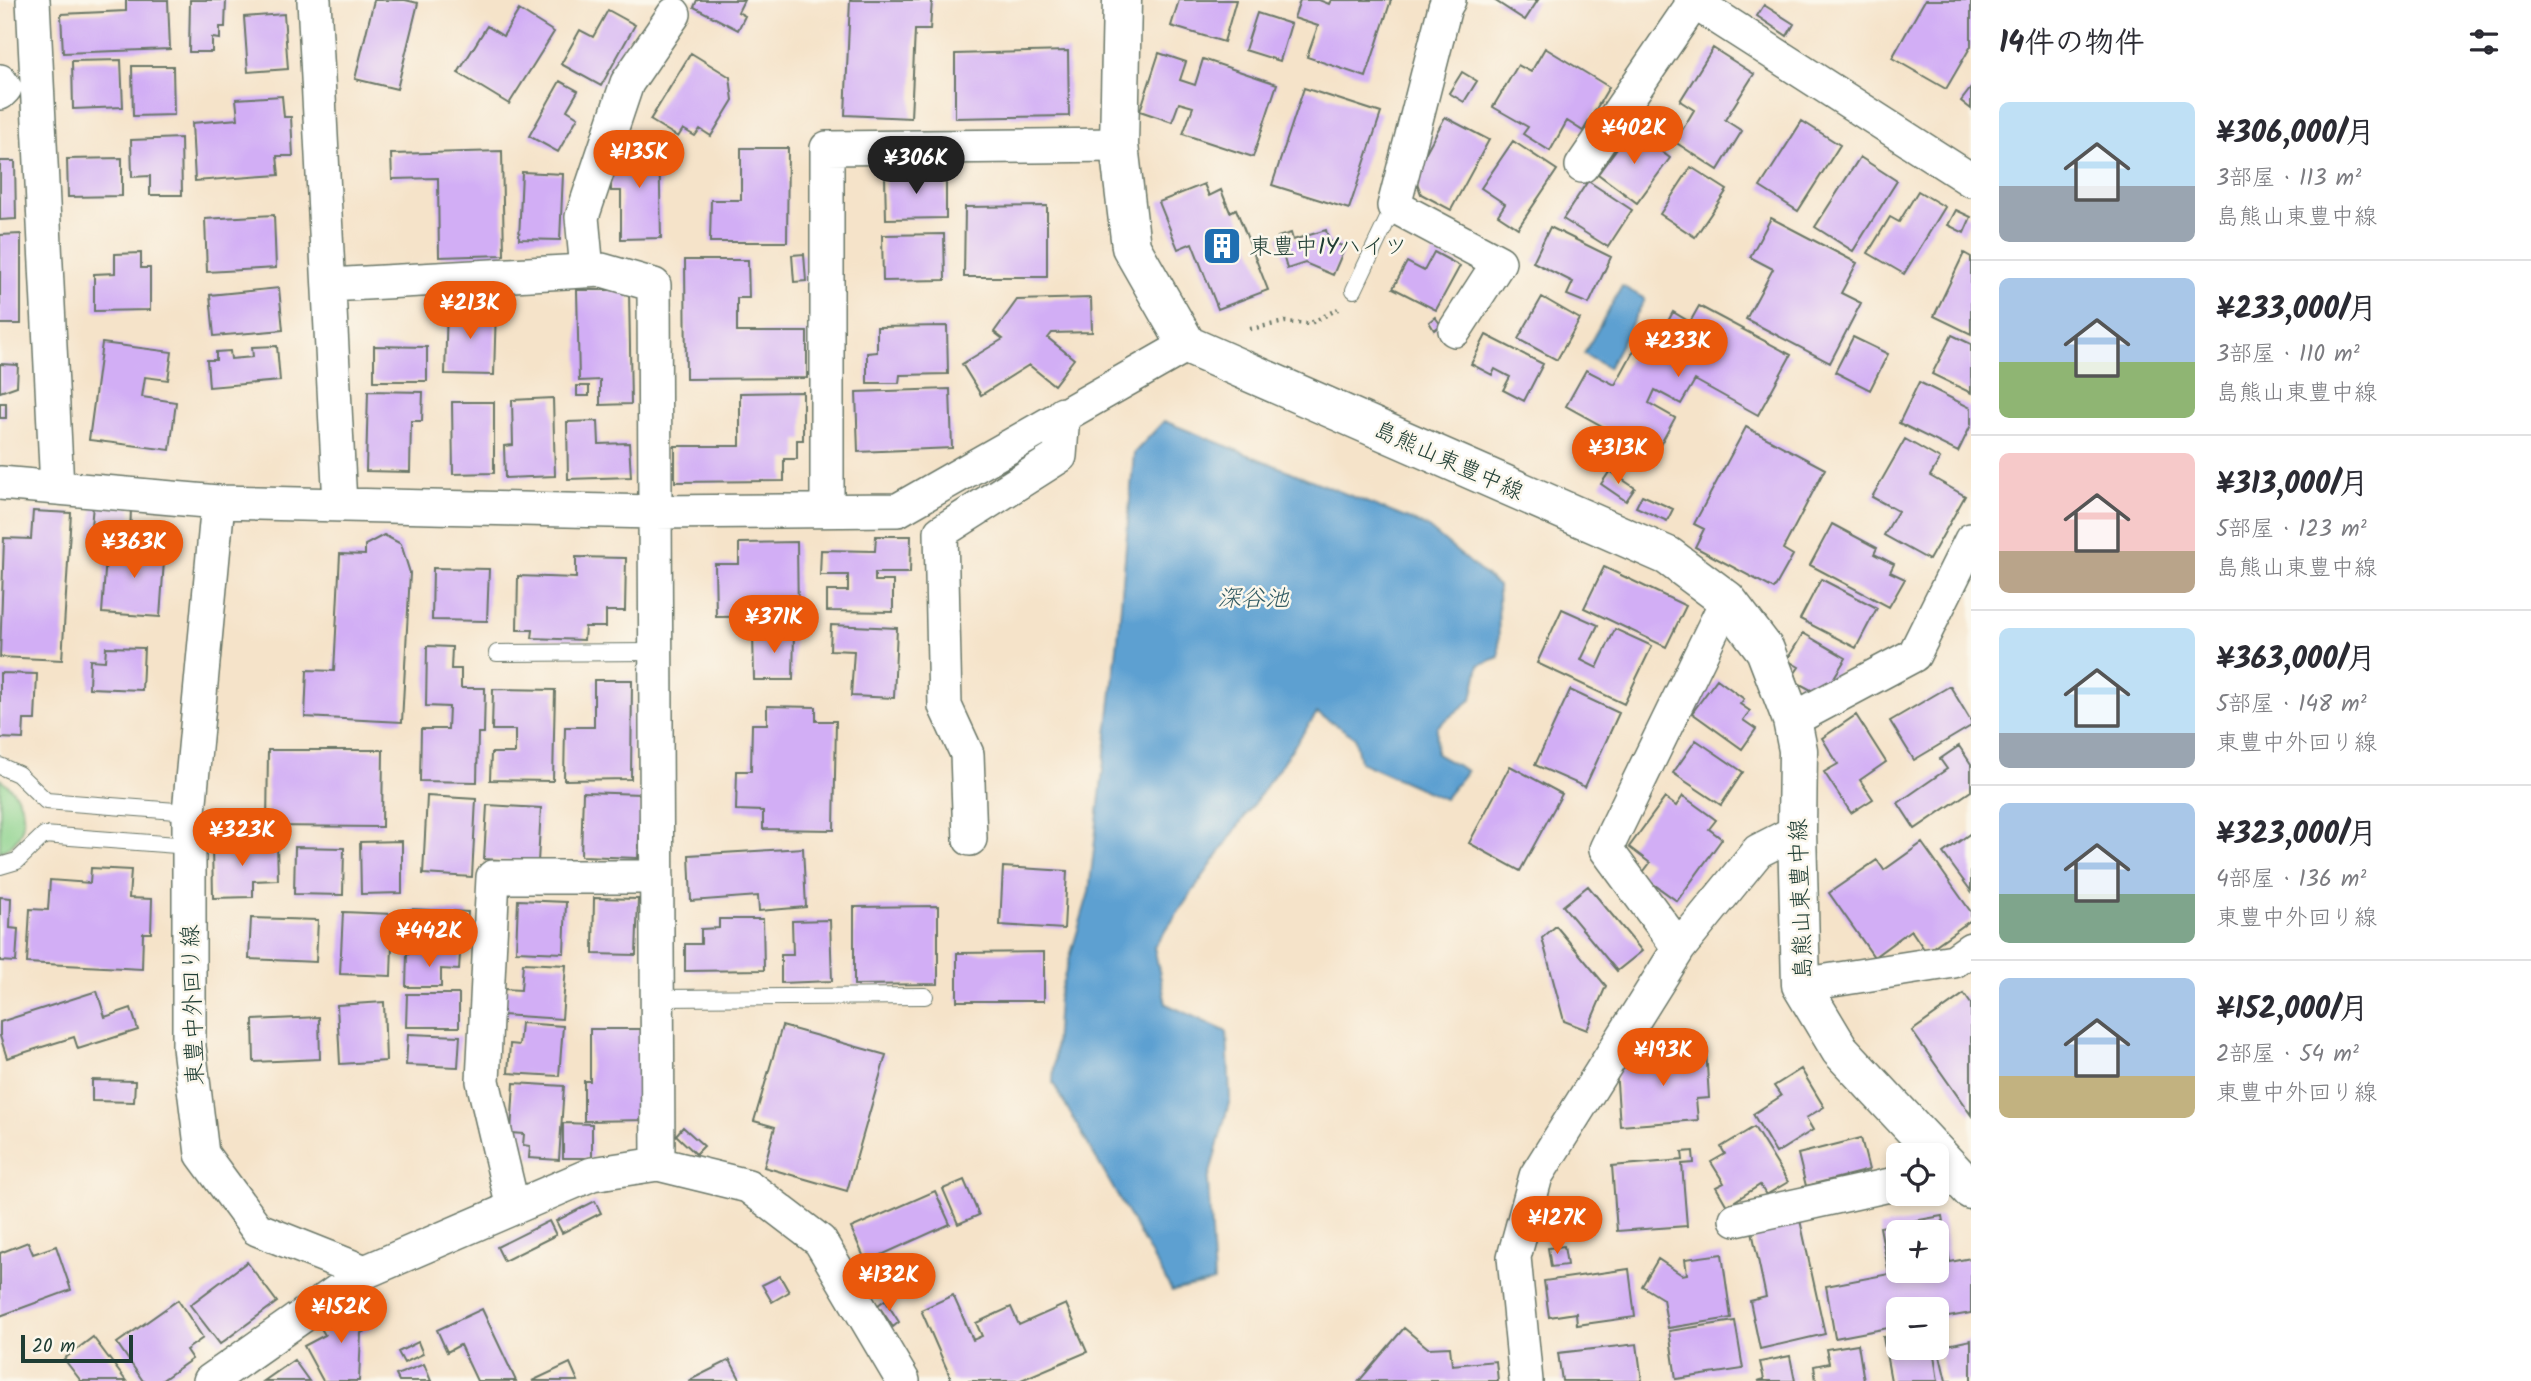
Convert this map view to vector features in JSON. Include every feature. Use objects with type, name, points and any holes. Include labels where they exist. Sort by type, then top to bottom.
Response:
[{"type":"street","points":[[33,0],[57,488]]},
{"type":"street","points":[[314,0],[340,504]]},
{"type":"street","points":[[0,483],[218,502],[654,512],[898,510],[1187,345],[1130,247],[1119,145],[1122,0]]},
{"type":"street","points":[[1449,0],[1394,206],[1499,262],[1455,330]]},
{"type":"street","points":[[1582,166],[1692,1],[1971,180]]},
{"type":"street","points":[[587,271],[582,216],[627,83],[674,14]]},
{"type":"street","points":[[0,81],[5,88],[0,93]]},
{"type":"street","points":[[827,510],[827,148],[1119,145]]},
{"type":"street","points":[[329,285],[602,270],[654,285],[657,1164]]},
{"type":"street","name":"島熊山東豊中線","points":[[1187,345],[1668,556],[1727,600],[1765,650],[1792,720],[1798,750],[1801,985],[1840,1051],[1954,1179]]},
{"type":"street","points":[[970,839],[967,754],[945,706],[941,532],[1060,456],[1063,414]]},
{"type":"street","name":"東豊中外回り線","points":[[218,502],[189,812],[189,1046],[202,1154],[257,1229],[365,1272]]},
{"type":"street","points":[[1792,720],[1914,655],[1971,540]]},
{"type":"street","points":[[1679,948],[1606,849],[1727,600]]},
{"type":"street","points":[[1525,1381],[1514,1257],[1536,1176],[1679,948],[1758,851],[1797,831]]},
{"type":"street","points":[[513,1209],[483,1081],[493,877],[657,877]]},
{"type":"street","points":[[1801,985],[1954,961],[1971,949]]},
{"type":"street","points":[[210,1381],[365,1272],[592,1174],[657,1164],[748,1186],[820,1241],[902,1381]]},
{"type":"street","points":[[1736,1219],[1886,1186]]},
{"type":"lane","points":[[1354,290],[1394,206]]},
{"type":"lane","points":[[497,653],[655,652]]},
{"type":"lane","points":[[0,766],[18,774],[46,802],[189,812]]},
{"type":"lane","points":[[0,866],[17,861],[44,835],[190,845]]},
{"type":"lane","points":[[657,999],[926,996]]},
{"type":"path","points":[[1262,326],[1285,322],[1309,324],[1343,306],[1354,290]]},
{"type":"green space","points":[[0,779],[17,796],[23,817],[18,837],[0,852]]},
{"type":"water","points":[[1622,286],[1645,299],[1608,368],[1584,354]]},
{"type":"water","name":"深谷池","points":[[1164,421],[1426,526],[1498,586],[1499,657],[1479,665],[1472,699],[1437,727],[1436,754],[1467,771],[1444,799],[1360,762],[1355,737],[1317,713],[1154,947],[1166,1004],[1227,1032],[1230,1099],[1208,1181],[1214,1282],[1172,1291],[1053,1083],[1058,998],[1089,892],[1118,639],[1134,453]]},
{"type":"building","points":[[126,0],[168,0],[170,49],[63,53],[61,14],[126,11]]},
{"type":"building","points":[[190,0],[226,0],[225,27],[220,27],[220,39],[212,38],[212,52],[189,52]]},
{"type":"building","points":[[374,0],[405,0],[418,3],[397,89],[355,79]]},
{"type":"building","points":[[697,0],[744,0],[738,12],[745,16],[738,30],[694,7]]},
{"type":"building","points":[[850,0],[932,0],[930,30],[915,30],[911,118],[845,115]]},
{"type":"building","points":[[1179,0],[1236,0],[1224,42],[1171,26]]},
{"type":"building","points":[[1300,0],[1319,0],[1329,4],[1331,0],[1391,0],[1366,77],[1307,57],[1318,26],[1294,18]]},
{"type":"building","points":[[1494,0],[1538,0],[1525,20]]},
{"type":"building","points":[[1925,0],[1971,0],[1971,46],[1946,89],[1892,58]]},
{"type":"building","points":[[1764,5],[1794,24],[1787,36],[1757,16]]},
{"type":"building","points":[[519,10],[554,32],[509,104],[458,73],[487,26],[503,36]]},
{"type":"building","points":[[608,10],[635,25],[601,86],[561,64],[580,30],[593,37]]},
{"type":"building","points":[[1257,13],[1291,24],[1280,61],[1245,50]]},
{"type":"building","points":[[284,14],[288,69],[248,72],[244,17]]},
{"type":"building","points":[[1545,48],[1609,87],[1583,131],[1567,121],[1550,151],[1523,134],[1528,127],[1493,107],[1518,65],[1531,72]]},
{"type":"building","points":[[1713,48],[1754,74],[1725,120],[1742,131],[1718,170],[1675,142],[1694,110],[1680,101]]},
{"type":"building","points":[[1068,51],[1069,116],[955,118],[955,54]]},
{"type":"building","points":[[691,53],[730,77],[733,100],[711,136],[700,129],[695,136],[683,129],[678,137],[650,120]]},
{"type":"building","points":[[1159,53],[1186,62],[1180,80],[1195,85],[1203,59],[1277,84],[1253,157],[1183,134],[1193,107],[1179,103],[1172,122],[1140,111]]},
{"type":"building","points":[[121,60],[123,107],[73,109],[72,61]]},
{"type":"building","points":[[132,66],[173,66],[174,115],[133,116]]},
{"type":"building","points":[[1462,72],[1477,81],[1464,102],[1449,93]]},
{"type":"building","points":[[560,81],[578,91],[567,110],[578,117],[558,152],[529,136]]},
{"type":"building","points":[[1304,88],[1381,113],[1349,209],[1272,185]]},
{"type":"building","points":[[1971,88],[1971,109],[1961,101]]},
{"type":"building","points":[[282,96],[284,117],[291,117],[293,156],[277,156],[279,175],[195,181],[192,123],[238,119],[236,99]]},
{"type":"building","points":[[1445,117],[1489,140],[1451,210],[1421,194],[1414,174]]},
{"type":"building","points":[[1802,121],[1840,145],[1798,211],[1760,187]]},
{"type":"building","points":[[1631,129],[1670,158],[1637,203],[1598,174]]},
{"type":"building","points":[[181,138],[182,195],[150,195],[150,176],[132,177],[131,140]]},
{"type":"building","points":[[1513,141],[1557,170],[1518,228],[1498,215],[1505,204],[1481,188]]},
{"type":"building","points":[[619,142],[659,142],[661,238],[621,239],[621,191],[611,191],[611,168],[620,168]]},
{"type":"building","points":[[741,148],[788,148],[787,242],[710,242],[711,200],[741,200]]},
{"type":"building","points":[[502,151],[504,255],[439,257],[438,178],[392,179],[391,154]]},
{"type":"building","points":[[1860,157],[1897,181],[1853,251],[1815,227]]},
{"type":"building","points":[[122,158],[122,196],[68,197],[67,159]]},
{"type":"building","points":[[0,161],[15,161],[16,219],[0,220]]},
{"type":"building","points":[[1691,167],[1727,190],[1695,237],[1660,214]]},
{"type":"building","points":[[522,172],[563,174],[560,240],[519,239]]},
{"type":"building","points":[[946,174],[946,218],[886,219],[885,175]]},
{"type":"building","points":[[1588,181],[1632,210],[1608,247],[1563,219]]},
{"type":"building","name":"東豊中IYハイツ","points":[[1204,184],[1209,196],[1221,190],[1230,212],[1236,209],[1268,290],[1218,309],[1192,243],[1178,249],[1159,202]]},
{"type":"building","points":[[1918,191],[1945,207],[1904,274],[1868,253],[1890,217],[1899,222]]},
{"type":"building","points":[[1047,206],[1047,277],[964,277],[965,207]]},
{"type":"building","points":[[1956,210],[1971,217],[1964,233],[1948,225]]},
{"type":"building","points":[[274,215],[276,268],[207,272],[205,219]]},
{"type":"building","points":[[1771,218],[1857,263],[1841,293],[1861,303],[1830,363],[1746,319],[1773,269],[1750,257]]},
{"type":"building","points":[[1550,227],[1611,257],[1589,304],[1567,295],[1573,282],[1533,262]]},
{"type":"building","points":[[1326,230],[1329,241],[1345,247],[1333,275],[1305,263],[1287,269],[1278,237],[1291,233],[1293,240]]},
{"type":"building","points":[[21,234],[21,324],[0,324],[0,235]]},
{"type":"building","points":[[944,234],[945,280],[883,281],[882,235]]},
{"type":"building","points":[[1434,252],[1460,266],[1436,310],[1393,288],[1407,262],[1424,271]]},
{"type":"building","points":[[141,253],[141,268],[150,268],[150,310],[94,311],[94,274],[115,273],[115,254]]},
{"type":"building","points":[[1964,253],[1971,257],[1971,334],[1934,316]]},
{"type":"building","points":[[804,254],[806,281],[794,282],[792,255]]},
{"type":"building","points":[[685,260],[748,260],[749,298],[737,298],[737,332],[807,332],[807,378],[686,379]]},
{"type":"building","points":[[279,288],[283,330],[214,336],[210,295]]},
{"type":"building","points":[[577,290],[629,290],[631,404],[600,405],[600,380],[579,381]]},
{"type":"building","points":[[1542,297],[1580,319],[1557,360],[1518,339]]},
{"type":"building","points":[[1091,298],[1092,332],[1052,333],[1048,338],[1074,359],[1054,385],[1029,365],[981,395],[962,364],[1003,339],[994,332],[1017,300]]},
{"type":"building","points":[[1699,306],[1791,355],[1758,415],[1695,380],[1681,404],[1655,390],[1649,403],[1675,418],[1648,467],[1603,442],[1609,430],[1566,406],[1586,370],[1615,385],[1645,330],[1659,338],[1673,312],[1690,322]]},
{"type":"building","points":[[447,307],[496,308],[494,375],[445,374]]},
{"type":"building","points":[[1435,317],[1441,325],[1434,330],[1429,322]]},
{"type":"building","points":[[947,326],[948,374],[900,375],[899,383],[867,383],[867,353],[877,352],[877,327]]},
{"type":"building","points":[[1486,335],[1543,364],[1524,401],[1503,390],[1510,377],[1495,369],[1492,375],[1471,364]]},
{"type":"building","points":[[1952,335],[1971,344],[1971,393],[1932,374]]},
{"type":"building","points":[[1853,337],[1888,354],[1870,390],[1835,372]]},
{"type":"building","points":[[102,343],[172,352],[168,380],[145,377],[142,397],[176,402],[170,450],[89,440]]},
{"type":"building","points":[[277,346],[280,381],[209,387],[207,360],[216,360],[216,352],[230,351],[231,359],[253,357],[252,347]]},
{"type":"building","points":[[374,346],[427,347],[427,381],[374,381]]},
{"type":"building","points":[[0,364],[18,365],[17,386],[0,392]]},
{"type":"building","points":[[1919,382],[1971,408],[1971,425],[1958,452],[1899,423]]},
{"type":"building","points":[[577,386],[589,386],[589,396],[577,396]]},
{"type":"building","points":[[950,389],[952,448],[858,452],[856,392]]},
{"type":"building","points":[[368,391],[423,392],[422,421],[411,421],[410,472],[366,471]]},
{"type":"building","points":[[803,392],[803,440],[797,440],[797,459],[784,459],[784,481],[675,482],[675,446],[740,446],[740,393]]},
{"type":"building","points":[[553,398],[555,476],[505,478],[504,446],[513,445],[512,400]]},
{"type":"building","points":[[452,402],[494,402],[494,473],[453,474]]},
{"type":"building","points":[[0,403],[6,403],[6,418],[0,418]]},
{"type":"building","points":[[598,421],[599,444],[629,443],[631,477],[568,479],[567,422]]},
{"type":"building","points":[[1746,427],[1825,469],[1783,549],[1793,555],[1774,589],[1695,547],[1704,529],[1694,524]]},
{"type":"building","points":[[1905,439],[1940,459],[1930,476],[1965,496],[1929,560],[1884,535],[1898,511],[1872,497]]},
{"type":"building","points":[[1610,471],[1635,488],[1626,501],[1601,484]]},
{"type":"building","points":[[1642,495],[1673,509],[1667,521],[1636,507]]},
{"type":"building","points":[[93,505],[131,507],[130,539],[90,537]]},
{"type":"building","points":[[33,511],[71,513],[62,660],[0,657],[4,538],[31,539]]},
{"type":"building","points":[[1832,524],[1877,548],[1874,554],[1894,564],[1890,572],[1905,579],[1889,607],[1810,565]]},
{"type":"building","points":[[384,535],[401,544],[410,573],[402,722],[305,717],[307,670],[334,671],[340,554],[365,555],[365,545]]},
{"type":"building","points":[[876,536],[911,536],[910,573],[875,573],[875,581],[893,581],[893,612],[827,611],[827,591],[848,591],[848,575],[820,575],[821,550],[875,551]]},
{"type":"building","points":[[797,542],[798,616],[716,617],[715,564],[739,564],[739,543]]},
{"type":"building","points":[[107,543],[165,547],[160,617],[102,613]]},
{"type":"building","points":[[576,557],[626,558],[625,611],[606,611],[606,627],[585,627],[584,640],[532,638],[533,630],[517,630],[518,576],[576,578]]},
{"type":"building","points":[[1604,567],[1686,606],[1666,647],[1584,608]]},
{"type":"building","points":[[433,568],[489,569],[487,621],[432,620]]},
{"type":"building","points":[[1821,579],[1877,608],[1856,648],[1800,619]]},
{"type":"building","points":[[1562,609],[1598,625],[1581,660],[1597,668],[1615,629],[1652,646],[1624,704],[1537,663]]},
{"type":"building","points":[[831,625],[897,628],[894,698],[851,696],[854,651],[830,650]]},
{"type":"building","points":[[753,631],[794,631],[793,680],[754,680]]},
{"type":"building","points":[[1803,633],[1846,658],[1833,679],[1813,691],[1798,683],[1795,673],[1799,667],[1787,660]]},
{"type":"building","points":[[427,646],[452,647],[451,669],[461,669],[461,688],[485,688],[484,733],[478,733],[477,782],[420,781],[421,729],[448,729],[449,707],[426,706]]},
{"type":"building","points":[[106,647],[144,648],[142,690],[89,688],[90,660],[105,661]]},
{"type":"building","points":[[0,673],[37,674],[35,720],[24,720],[23,739],[0,738]]},
{"type":"building","points":[[1717,679],[1744,699],[1740,704],[1750,711],[1743,720],[1756,729],[1742,749],[1692,713]]},
{"type":"building","points":[[594,680],[632,680],[631,779],[564,780],[565,727],[594,727]]},
{"type":"building","points":[[1950,686],[1971,721],[1971,726],[1914,760],[1890,721]]},
{"type":"building","points":[[493,689],[555,690],[553,781],[490,780],[491,753],[515,753],[515,730],[492,730]]},
{"type":"building","points":[[1570,690],[1619,713],[1585,787],[1535,765]]},
{"type":"building","points":[[767,706],[816,707],[816,721],[836,721],[834,830],[763,829],[763,811],[736,810],[737,771],[751,771],[752,724],[767,724]]},
{"type":"building","points":[[1856,715],[1886,762],[1860,780],[1873,799],[1851,813],[1824,772],[1838,764],[1822,738]]},
{"type":"building","points":[[1696,740],[1743,772],[1721,805],[1673,773]]},
{"type":"building","points":[[1959,746],[1971,764],[1971,791],[1915,829],[1898,803],[1947,769],[1940,759]]},
{"type":"building","points":[[268,750],[383,750],[382,827],[267,826]]},
{"type":"building","points":[[1510,766],[1562,794],[1520,871],[1469,843]]},
{"type":"building","points":[[583,792],[641,794],[638,858],[581,856]]},
{"type":"building","points":[[427,796],[476,799],[472,877],[423,874]]},
{"type":"building","points":[[1683,796],[1716,820],[1709,829],[1722,839],[1677,901],[1641,875],[1650,863],[1629,847],[1665,798],[1676,806]]},
{"type":"building","points":[[487,805],[541,808],[538,862],[484,859]]},
{"type":"building","points":[[1971,833],[1971,891],[1943,853]]},
{"type":"building","points":[[402,841],[402,893],[361,894],[360,842]]},
{"type":"building","points":[[277,843],[278,880],[253,881],[253,897],[213,898],[212,845]]},
{"type":"building","points":[[1922,843],[1971,912],[1971,920],[1926,952],[1911,930],[1874,957],[1829,893],[1877,860],[1884,870]]},
{"type":"building","points":[[295,847],[344,848],[343,895],[294,894]]},
{"type":"building","points":[[803,848],[806,907],[759,911],[758,896],[691,901],[689,855]]},
{"type":"building","points":[[1003,867],[1067,871],[1064,929],[1000,925]]},
{"type":"building","points":[[91,868],[131,870],[129,898],[152,899],[151,933],[143,933],[142,969],[27,963],[30,909],[48,910],[50,880],[90,883]]},
{"type":"building","points":[[1588,886],[1642,951],[1617,971],[1563,906]]},
{"type":"building","points":[[0,897],[11,898],[10,928],[18,929],[16,962],[0,961]]},
{"type":"building","points":[[594,898],[638,899],[636,955],[593,954]]},
{"type":"building","points":[[518,900],[566,902],[564,953],[516,951]]},
{"type":"building","points":[[938,906],[938,984],[854,985],[854,907]]},
{"type":"building","points":[[411,909],[468,912],[465,944],[409,941]]},
{"type":"building","points":[[343,912],[393,914],[391,976],[340,974]]},
{"type":"building","points":[[251,918],[318,920],[316,962],[249,959]]},
{"type":"building","points":[[719,919],[763,919],[764,970],[685,971],[685,944],[701,944],[701,929],[719,928]]},
{"type":"building","points":[[830,920],[832,981],[781,983],[781,955],[793,955],[792,921]]},
{"type":"building","points":[[1556,926],[1606,986],[1587,1030],[1564,1021],[1542,938]]},
{"type":"building","points":[[1044,952],[1044,1001],[957,1001],[957,953]]},
{"type":"building","points":[[407,953],[460,954],[459,970],[441,969],[441,987],[406,987]]},
{"type":"building","points":[[523,963],[566,965],[562,1019],[502,1015],[503,989],[521,990]]},
{"type":"building","points":[[97,991],[105,1017],[131,1008],[138,1030],[78,1049],[74,1037],[7,1058],[0,1036],[0,1022]]},
{"type":"building","points":[[407,994],[459,994],[459,1027],[406,1027]]},
{"type":"building","points":[[1964,994],[1971,1004],[1971,1115],[1912,1031]]},
{"type":"building","points":[[384,1002],[386,1061],[340,1064],[337,1005]]},
{"type":"building","points":[[319,1017],[320,1059],[254,1062],[253,1020]]},
{"type":"building","points":[[521,1023],[563,1026],[559,1076],[508,1073],[510,1044],[519,1045]]},
{"type":"building","points":[[782,1026],[886,1055],[847,1191],[764,1167],[775,1127],[754,1121]]},
{"type":"building","points":[[590,1029],[648,1029],[649,1120],[584,1121],[584,1081],[590,1081]]},
{"type":"building","points":[[408,1034],[460,1036],[458,1067],[406,1065]]},
{"type":"building","points":[[1706,1049],[1709,1098],[1696,1099],[1698,1120],[1620,1126],[1616,1069],[1650,1066],[1649,1053]]},
{"type":"building","points":[[1801,1069],[1824,1107],[1806,1118],[1813,1130],[1776,1153],[1753,1114],[1781,1096],[1774,1086]]},
{"type":"building","points":[[92,1080],[135,1081],[134,1102],[92,1101]]},
{"type":"building","points":[[514,1083],[564,1086],[559,1160],[529,1158],[530,1146],[523,1145],[524,1134],[511,1133]]},
{"type":"building","points":[[563,1123],[592,1124],[592,1158],[563,1158]]},
{"type":"building","points":[[683,1127],[704,1146],[696,1154],[676,1135]]},
{"type":"building","points":[[1754,1127],[1788,1182],[1766,1195],[1760,1185],[1727,1206],[1716,1187],[1724,1183],[1711,1162],[1725,1154],[1721,1147]]},
{"type":"building","points":[[1861,1138],[1869,1170],[1806,1186],[1798,1154]]},
{"type":"building","points":[[1693,1151],[1694,1163],[1682,1164],[1687,1226],[1617,1231],[1612,1166],[1683,1160],[1682,1152]]},
{"type":"building","points":[[964,1180],[979,1215],[958,1224],[943,1189]]},
{"type":"building","points":[[935,1191],[950,1224],[866,1262],[851,1228]]},
{"type":"building","points":[[595,1201],[601,1213],[562,1233],[556,1221]]},
{"type":"building","points":[[1942,1216],[1943,1220],[1919,1220]]},
{"type":"building","points":[[1800,1220],[1825,1334],[1760,1349],[1750,1301],[1766,1297],[1752,1231]]},
{"type":"building","points":[[549,1221],[556,1235],[504,1261],[497,1247]]},
{"type":"building","points":[[1886,1226],[1886,1258],[1880,1227]]},
{"type":"building","points":[[28,1242],[33,1254],[56,1246],[71,1290],[0,1316],[0,1253]]},
{"type":"building","points":[[1564,1246],[1567,1265],[1551,1267],[1548,1248]]},
{"type":"building","points":[[1722,1254],[1731,1318],[1668,1328],[1663,1299],[1642,1286],[1658,1259],[1682,1275],[1687,1274],[1685,1259]]},
{"type":"building","points":[[1949,1256],[1950,1262],[1971,1258],[1971,1313],[1949,1317],[1949,1297],[1886,1297],[1886,1328],[1835,1338],[1826,1286],[1886,1275],[1886,1283],[1949,1283]]},
{"type":"building","points":[[247,1262],[277,1302],[220,1344],[190,1305]]},
{"type":"building","points":[[1629,1269],[1635,1317],[1577,1325],[1576,1313],[1549,1317],[1544,1281]]},
{"type":"building","points":[[780,1276],[789,1292],[772,1302],[762,1285]]},
{"type":"building","points":[[953,1295],[973,1340],[982,1336],[976,1323],[1011,1307],[1019,1325],[1066,1304],[1087,1352],[1019,1381],[952,1381],[921,1310]]},
{"type":"building","points":[[178,1300],[203,1338],[186,1350],[192,1359],[161,1381],[143,1381],[117,1343]]},
{"type":"building","points":[[885,1300],[899,1322],[893,1327],[878,1305]]},
{"type":"building","points":[[361,1302],[374,1326],[361,1333],[359,1381],[323,1381],[304,1346],[325,1335],[319,1325]]},
{"type":"building","points":[[482,1309],[516,1381],[477,1381],[460,1345],[447,1352],[437,1330]]},
{"type":"building","points":[[1735,1321],[1743,1369],[1676,1379],[1669,1331]]},
{"type":"building","points":[[1404,1328],[1428,1348],[1450,1347],[1452,1365],[1496,1361],[1498,1381],[1359,1381]]},
{"type":"building","points":[[93,1337],[126,1381],[81,1381],[64,1359]]},
{"type":"building","points":[[1971,1340],[1971,1381],[1946,1381],[1941,1360],[1949,1360],[1949,1345]]},
{"type":"building","points":[[418,1342],[423,1354],[404,1363],[398,1352]]},
{"type":"building","points":[[1637,1344],[1642,1381],[1562,1381],[1558,1353]]},
{"type":"building","points":[[1858,1344],[1864,1381],[1816,1381],[1814,1366],[1829,1363],[1826,1349]]},
{"type":"building","points":[[1790,1356],[1795,1381],[1758,1381],[1764,1379],[1760,1362]]},
{"type":"building","points":[[294,1360],[309,1381],[264,1381]]},
{"type":"building","points":[[730,1360],[741,1381],[688,1381]]},
{"type":"building","points":[[1887,1360],[1935,1360],[1938,1381],[1891,1381]]},
{"type":"building","points":[[570,1363],[578,1381],[532,1381]]},
{"type":"building","points":[[424,1364],[431,1381],[399,1381],[396,1375]]},
{"type":"place","name":"東豊中IYハイツ","points":[[1222,246]]}]
